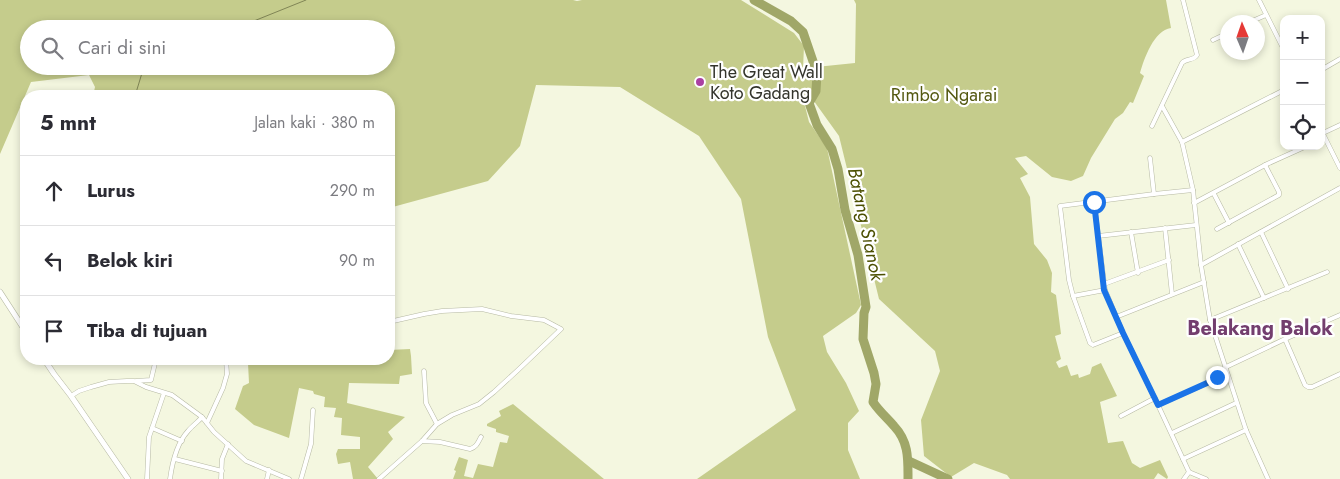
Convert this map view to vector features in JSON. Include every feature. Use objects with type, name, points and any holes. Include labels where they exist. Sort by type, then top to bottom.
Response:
[{"type":"street","points":[[1152,126],[1182,63],[1195,58],[1197,55],[1183,0]]},
{"type":"street","points":[[1259,0],[1280,42]]},
{"type":"street","points":[[1213,40],[1220,37]]},
{"type":"street","points":[[1325,68],[1340,59]]},
{"type":"street","points":[[1182,142],[1280,92]]},
{"type":"street","points":[[1162,106],[1182,142],[1193,190],[1201,265],[1210,320],[1236,403],[1268,479]]},
{"type":"street","points":[[1325,130],[1340,124]]},
{"type":"street","points":[[1325,142],[1340,168]]},
{"type":"street","points":[[1194,204],[1265,165],[1298,150]]},
{"type":"street","points":[[1150,158],[1154,194]]},
{"type":"street","points":[[1217,229],[1279,195],[1265,165]]},
{"type":"street","points":[[1201,265],[1340,188]]},
{"type":"street","points":[[1123,333],[1091,345],[1073,296],[1068,273],[1060,206],[1193,190]]},
{"type":"street","points":[[1214,194],[1229,223]]},
{"type":"street","points":[[1094,202],[1104,290],[1189,472],[1206,479]]},
{"type":"street","points":[[1098,236],[1196,225]]},
{"type":"street","points":[[1166,228],[1172,294]]},
{"type":"street","points":[[1131,232],[1138,273]]},
{"type":"street","points":[[1261,232],[1288,289]]},
{"type":"street","points":[[1238,244],[1264,298]]},
{"type":"street","points":[[1104,284],[1169,260]]},
{"type":"street","points":[[1210,320],[1327,272]]},
{"type":"street","points":[[1116,317],[1204,282]]},
{"type":"street","points":[[1073,296],[1104,290]]},
{"type":"street","points":[[0,292],[20,323]]},
{"type":"street","points":[[379,479],[422,441],[437,424],[479,404],[494,392],[561,329],[544,320],[511,316],[482,309],[442,311],[395,321]]},
{"type":"street","points":[[1158,405],[1212,381],[1226,367],[1340,315]]},
{"type":"street","points":[[1285,339],[1308,388],[1340,374]]},
{"type":"street","points":[[48,365],[128,479]]},
{"type":"street","points":[[71,396],[79,390],[109,382],[151,380],[155,365]]},
{"type":"street","points":[[207,423],[223,388],[227,374],[226,365]]},
{"type":"street","points":[[424,371],[426,403],[437,424]]},
{"type":"street","points":[[134,381],[172,395],[202,417],[214,432],[246,461],[289,479]]},
{"type":"street","points":[[147,479],[148,442],[164,393]]},
{"type":"street","points":[[1121,416],[1155,398]]},
{"type":"street","points":[[1172,434],[1236,403]]},
{"type":"street","points":[[300,479],[310,444],[313,410]]},
{"type":"street","points":[[170,479],[182,440],[202,417]]},
{"type":"street","points":[[152,428],[182,440]]},
{"type":"street","points":[[1183,459],[1246,430]]},
{"type":"street","points":[[422,441],[440,442],[470,449],[474,448],[481,438]]},
{"type":"street","points":[[221,479],[222,459],[228,444]]},
{"type":"street","points":[[175,459],[222,471]]},
{"type":"street","points":[[267,479],[270,470]]},
{"type":"street","points":[[1184,479],[1189,472]]},
{"type":"green space","name":"Rimbo Ngarai","points":[[0,0],[741,0],[794,33],[804,46],[803,69],[809,71],[816,67],[855,63],[856,4],[854,0],[1166,0],[1171,28],[1165,30],[1155,39],[1144,60],[1140,73],[1144,76],[1133,103],[1130,102],[1123,113],[1115,119],[1091,158],[1083,176],[1071,181],[1052,177],[1026,156],[1015,158],[1028,174],[1020,178],[1030,197],[1034,244],[1047,260],[1052,273],[1051,292],[1056,295],[1061,334],[1055,336],[1061,359],[1056,362],[1059,368],[1067,365],[1071,376],[1078,374],[1079,378],[1090,374],[1092,367],[1101,363],[1117,396],[1100,402],[1108,443],[1123,441],[1132,463],[1140,468],[1160,460],[1168,477],[1167,479],[1158,473],[1154,479],[1010,479],[1007,475],[974,463],[951,477],[924,456],[921,420],[940,371],[935,351],[879,299],[839,136],[811,97],[804,102],[809,122],[827,148],[861,305],[856,313],[823,336],[827,352],[846,383],[859,411],[848,423],[848,450],[860,479],[697,479],[796,410],[768,337],[741,199],[699,136],[620,87],[536,85],[520,146],[488,181],[395,206],[395,90],[94,90],[95,87],[89,75],[31,82],[28,90],[20,90],[20,108],[0,154]]},
{"type":"green space","points":[[410,349],[411,356],[412,374],[400,376],[399,384],[349,383],[347,403],[405,417],[388,432],[393,439],[368,467],[378,479],[353,479],[350,462],[338,464],[336,454],[338,449],[360,449],[360,437],[341,435],[342,418],[334,417],[336,408],[324,407],[325,397],[314,394],[313,391],[299,388],[289,438],[254,425],[235,409],[243,386],[249,383],[248,365],[395,365],[395,350]]},
{"type":"green space","points":[[513,404],[604,479],[453,479],[459,457],[468,460],[464,476],[473,478],[478,464],[493,467],[500,442],[507,443],[509,436],[496,432],[496,429],[487,426],[487,424],[501,416],[499,411]]},
{"type":"waterway","points":[[256,20],[306,0]]},
{"type":"waterway","name":"Batang Sianok","points":[[754,0],[791,21],[803,32],[817,73],[816,91],[809,103],[817,125],[832,149],[838,169],[845,210],[858,255],[866,307],[863,339],[876,384],[873,402],[903,438],[908,458],[908,479]]},
{"type":"waterway","points":[[137,90],[141,75]]},
{"type":"waterway","points":[[909,461],[948,479]]},
{"type":"place","name":"The Great Wall Koto Gadang","points":[[700,82]]},
{"type":"district","name":"Belakang Balok","points":[[1260,328]]},
{"type":"route","points":[[1094,202],[1104,290],[1158,405],[1217,377]]}]
